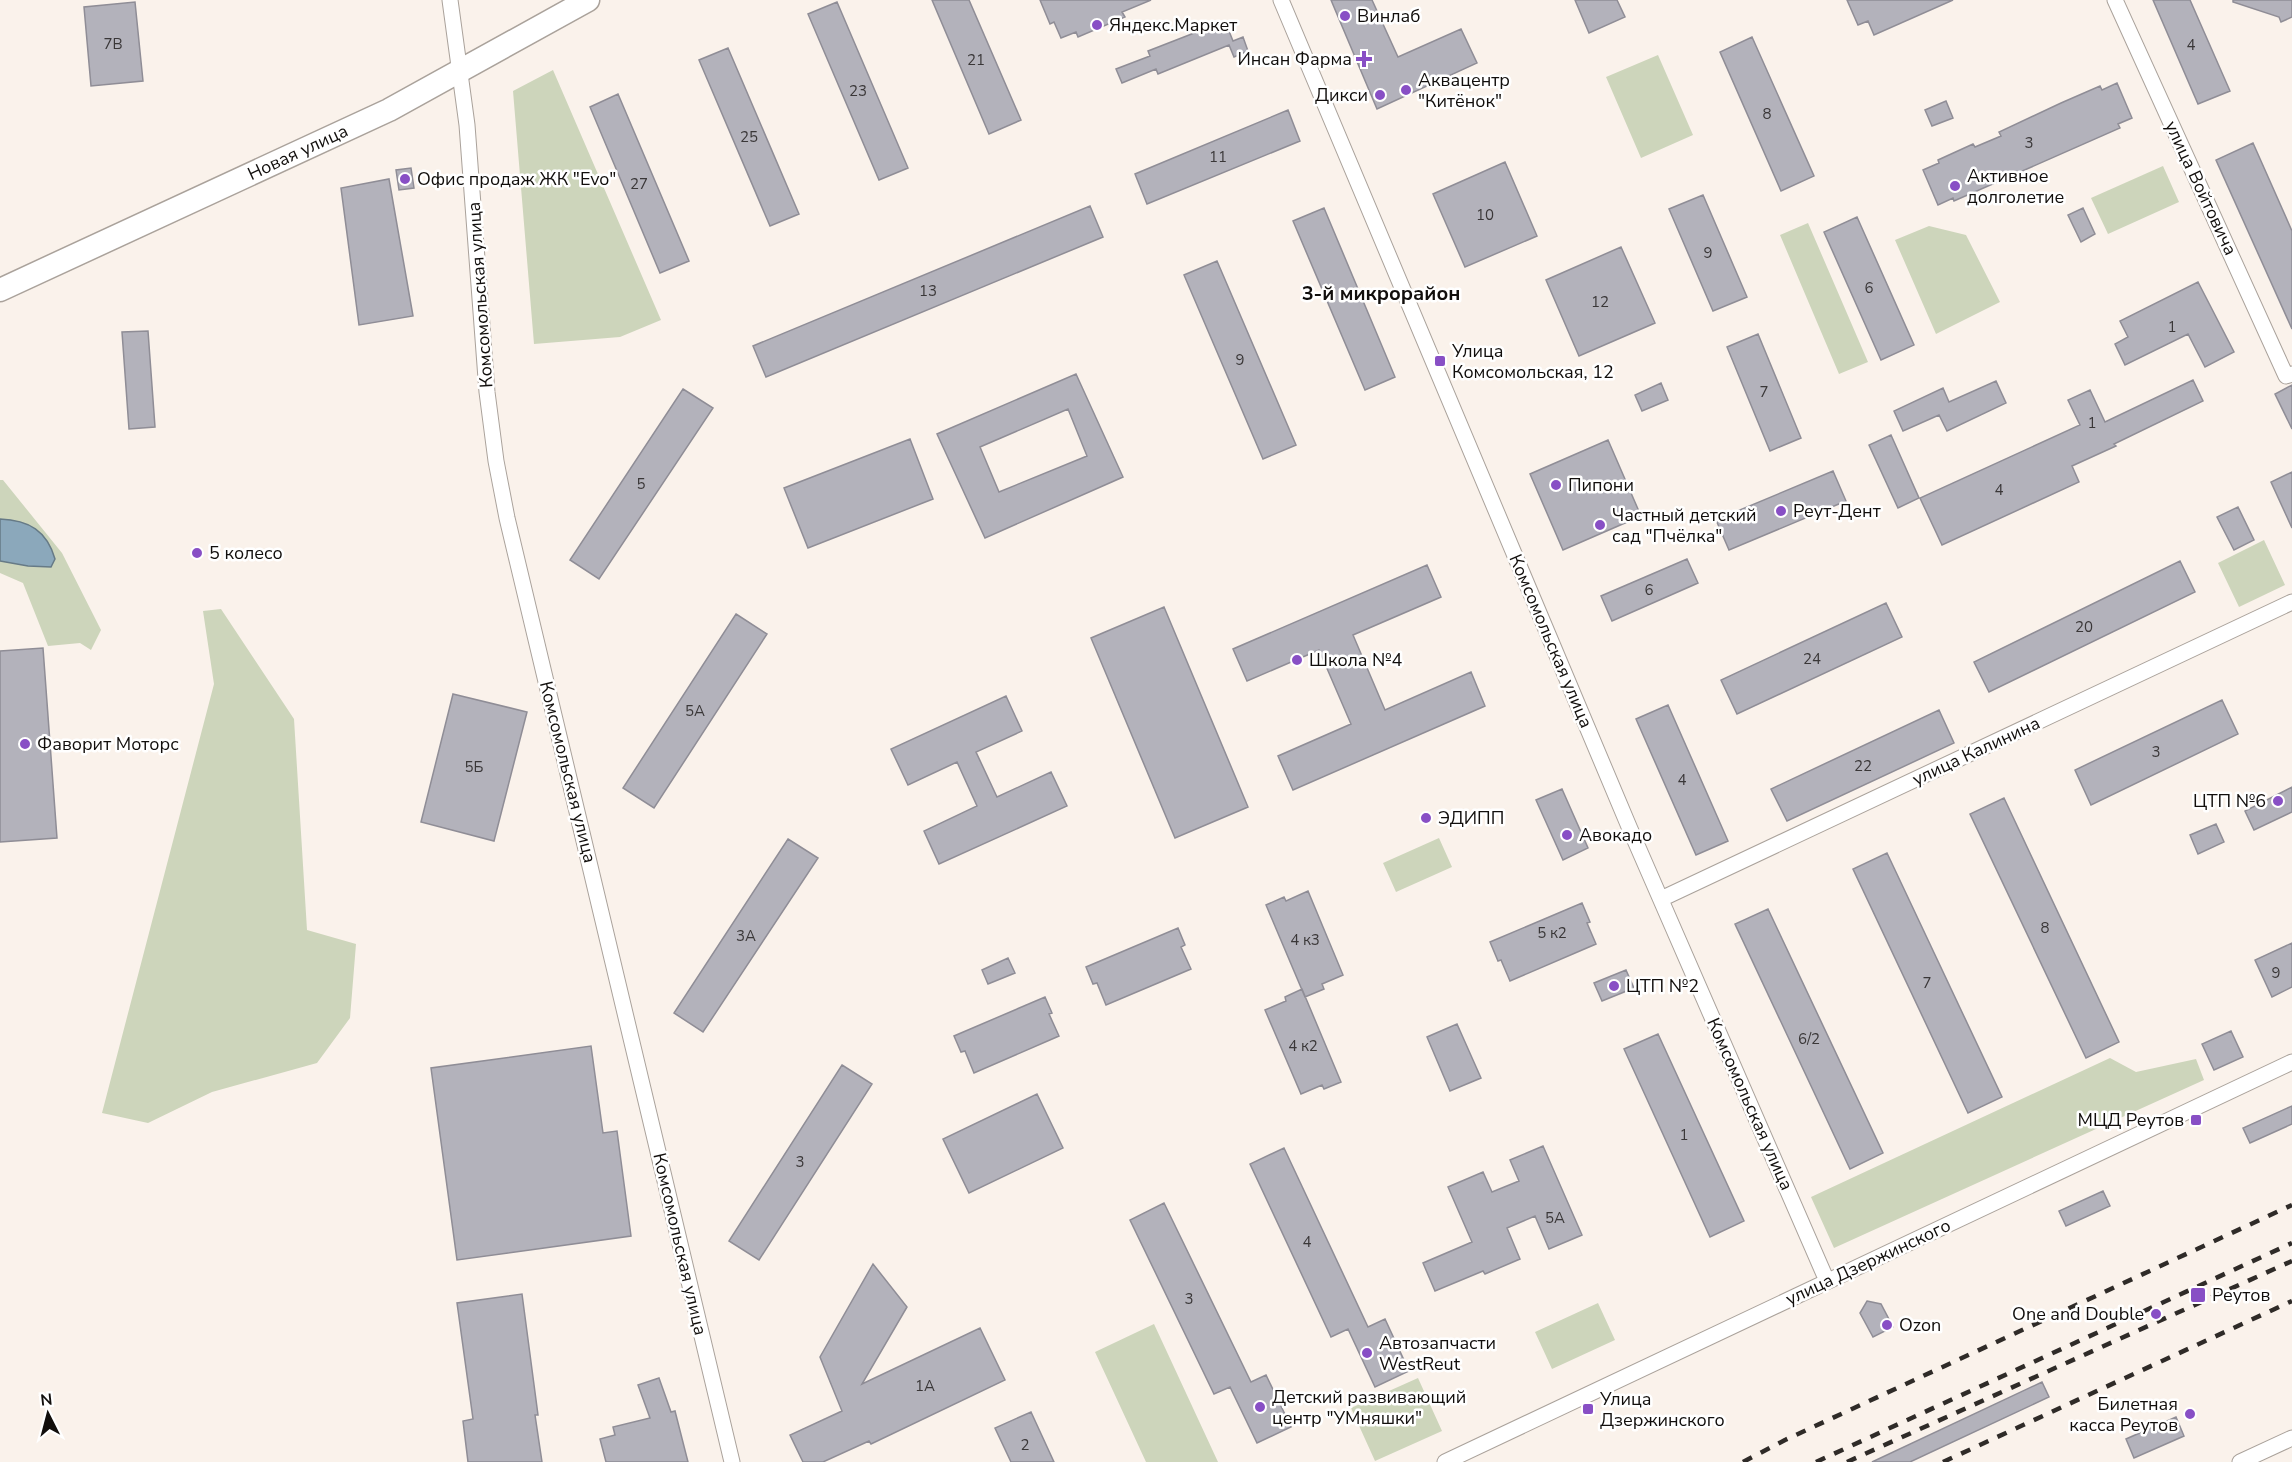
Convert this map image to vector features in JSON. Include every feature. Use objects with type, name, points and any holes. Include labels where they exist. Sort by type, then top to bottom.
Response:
[{"type":"street","name":"Комсомольская улица","points":[[450,0],[468,135],[487,392],[496,461],[507,519],[732,1462]]},
{"type":"street","name":"Новая улица","points":[[0,290],[389,110],[588,0]]},
{"type":"street","name":"Комсомольская улица","points":[[1281,0],[1661,899],[1827,1281]]},
{"type":"street","name":"улица Войтовича","points":[[2115,0],[2289,375]]},
{"type":"street","name":"улица Калинина","points":[[1661,899],[2292,602]]},
{"type":"street","name":"улица Дзержинского","points":[[1445,1462],[2292,1062]]},
{"type":"street","points":[[2240,1462],[2292,1438]]},
{"type":"green space","points":[[1658,55],[1693,135],[1641,158],[1606,77]]},
{"type":"green space","points":[[553,70],[661,320],[620,337],[534,344],[513,91]]},
{"type":"green space","points":[[2163,166],[2179,202],[2108,234],[2091,198]]},
{"type":"green space","points":[[1808,223],[1868,362],[1839,374],[1780,235]]},
{"type":"green space","points":[[1929,226],[1966,235],[2000,302],[1936,334],[1895,240]]},
{"type":"green space","points":[[0,480],[3,480],[62,553],[101,630],[91,650],[80,643],[48,646],[23,583],[0,573]]},
{"type":"green space","points":[[2264,540],[2285,585],[2239,607],[2218,563]]},
{"type":"green space","points":[[221,609],[294,719],[307,930],[356,944],[350,1018],[317,1063],[212,1092],[148,1123],[102,1113],[214,684],[203,611]]},
{"type":"green space","points":[[1439,838],[1452,867],[1396,892],[1383,863]]},
{"type":"green space","points":[[2110,1058],[2136,1072],[2196,1059],[2204,1080],[1834,1248],[1811,1197]]},
{"type":"green space","points":[[1598,1303],[1615,1340],[1552,1369],[1535,1332]]},
{"type":"green space","points":[[1154,1324],[1218,1462],[1146,1462],[1095,1352]]},
{"type":"green space","points":[[1418,1378],[1442,1431],[1375,1461],[1351,1408]]},
{"type":"water","points":[[0,519],[20,522],[42,534],[52,549],[55,559],[51,567],[0,561]]},
{"type":"building","points":[[932,0],[969,0],[1021,120],[989,134]]},
{"type":"building","points":[[1040,0],[1151,0],[1122,12],[1125,17],[1078,37],[1076,32],[1061,38],[1054,22],[1050,24]]},
{"type":"building","points":[[1331,0],[1372,0],[1398,57],[1461,29],[1477,63],[1377,109]]},
{"type":"building","points":[[1575,0],[1617,0],[1625,17],[1589,33]]},
{"type":"building","points":[[1847,0],[1953,0],[1874,35],[1868,21],[1858,25]]},
{"type":"building","points":[[2153,0],[2190,0],[2230,91],[2198,104]]},
{"type":"building","points":[[2233,0],[2292,0],[2292,17],[2281,22],[2279,17],[2233,2]]},
{"type":"building","points":[[135,2],[143,81],[91,86],[84,7]]},
{"type":"building","points":[[837,2],[908,168],[879,180],[808,14]]},
{"type":"building","points":[[1225,21],[1233,41],[1243,37],[1248,51],[1234,57],[1229,45],[1158,74],[1156,69],[1122,83],[1116,69],[1150,56],[1148,51]]},
{"type":"building","points":[[1752,37],[1814,176],[1781,191],[1720,52]]},
{"type":"building","points":[[728,48],[799,214],[770,226],[699,60]]},
{"type":"building","points":[[2117,83],[2132,118],[2118,124],[2120,128],[1954,201],[1953,198],[1938,205],[1923,170],[1939,163],[1938,160],[1973,144],[1975,147],[2001,136],[1999,132],[2061,103],[2100,86],[2102,90]]},
{"type":"building","points":[[618,94],[689,261],[660,273],[590,107]]},
{"type":"building","points":[[1946,101],[1953,118],[1932,126],[1925,110]]},
{"type":"building","points":[[1288,110],[1300,141],[1147,204],[1135,174]]},
{"type":"building","points":[[2253,143],[2292,231],[2292,329],[2216,160]]},
{"type":"building","points":[[1505,162],[1537,236],[1465,267],[1433,194]]},
{"type":"building","name":"Офис продаж ЖК \"Evo\"","points":[[411,168],[414,188],[399,190],[396,170]]},
{"type":"building","points":[[389,179],[413,316],[359,325],[341,188]]},
{"type":"building","points":[[1703,195],[1747,297],[1713,311],[1669,209]]},
{"type":"building","points":[[1090,206],[1103,237],[766,377],[753,346]]},
{"type":"building","points":[[1324,208],[1395,377],[1365,390],[1293,221]]},
{"type":"building","points":[[2083,208],[2095,234],[2081,242],[2068,215]]},
{"type":"building","points":[[1857,217],[1914,345],[1881,360],[1824,232]]},
{"type":"building","points":[[1621,247],[1655,323],[1579,356],[1546,280]]},
{"type":"building","points":[[1217,261],[1296,445],[1263,459],[1184,275]]},
{"type":"building","points":[[2198,282],[2234,352],[2205,367],[2188,334],[2125,365],[2115,344],[2128,337],[2120,321]]},
{"type":"building","points":[[148,331],[155,427],[129,429],[122,332]]},
{"type":"building","points":[[1758,334],[1801,438],[1770,451],[1727,347]]},
{"type":"building","points":[[1076,374],[1123,477],[985,538],[937,434]],"holes":[[[1068,409],[1087,456],[999,492],[980,447]]]},
{"type":"building","points":[[2193,380],[2203,401],[2072,466],[2079,482],[1942,545],[1920,498],[2080,425],[2068,400],[2090,390],[2105,422]]},
{"type":"building","points":[[1996,381],[2006,403],[1947,431],[1939,415],[1903,431],[1894,411],[1943,388],[1949,402]]},
{"type":"building","points":[[1661,383],[1668,400],[1642,411],[1635,395]]},
{"type":"building","points":[[2292,385],[2292,429],[2275,394]]},
{"type":"building","points":[[683,389],[713,408],[599,579],[570,560]]},
{"type":"building","points":[[1891,435],[1919,498],[1898,508],[1869,445]]},
{"type":"building","points":[[910,439],[933,499],[808,548],[784,488]]},
{"type":"building","points":[[1608,440],[1641,516],[1563,550],[1530,474]]},
{"type":"building","name":"Реут-Дент","points":[[1833,471],[1846,501],[1729,550],[1716,520]]},
{"type":"building","points":[[2292,472],[2292,528],[2271,482]]},
{"type":"building","points":[[2238,507],[2254,540],[2234,550],[2217,517]]},
{"type":"building","points":[[1687,559],[1698,583],[1612,621],[1601,596]]},
{"type":"building","points":[[2180,561],[2195,592],[1989,692],[1974,662]]},
{"type":"building","points":[[1427,565],[1441,597],[1353,635],[1385,710],[1471,672],[1485,706],[1293,790],[1278,756],[1351,724],[1319,650],[1247,681],[1233,649]]},
{"type":"building","points":[[1886,603],[1902,637],[1737,714],[1721,680]]},
{"type":"building","points":[[1164,607],[1248,807],[1175,838],[1091,638]]},
{"type":"building","points":[[736,614],[767,634],[654,808],[623,788]]},
{"type":"building","name":"Фаворит Моторс","points":[[43,648],[57,838],[0,842],[0,651]]},
{"type":"building","points":[[453,694],[527,712],[494,841],[421,822]]},
{"type":"building","points":[[1006,696],[1022,731],[976,752],[997,797],[1051,772],[1067,806],[939,864],[924,831],[977,806],[957,762],[908,785],[891,749]]},
{"type":"building","points":[[2222,700],[2238,734],[2091,805],[2075,770]]},
{"type":"building","points":[[1668,705],[1728,841],[1696,855],[1636,719]]},
{"type":"building","points":[[1939,710],[1954,743],[1787,821],[1771,789]]},
{"type":"building","name":"ЦТП №6","points":[[2292,787],[2292,812],[2254,830],[2245,811]]},
{"type":"building","name":"Авокадо","points":[[1562,789],[1588,848],[1563,860],[1536,800]]},
{"type":"building","points":[[2004,798],[2119,1042],[2086,1058],[1970,814]]},
{"type":"building","points":[[2216,824],[2224,842],[2198,854],[2190,835]]},
{"type":"building","points":[[788,839],[818,858],[703,1032],[674,1013]]},
{"type":"building","points":[[1887,853],[2002,1097],[1968,1113],[1853,869]]},
{"type":"building","points":[[1308,891],[1343,975],[1322,984],[1324,989],[1305,997],[1266,905],[1284,897],[1286,901]]},
{"type":"building","points":[[1582,903],[1596,944],[1510,981],[1490,942]]},
{"type":"building","points":[[1768,909],[1883,1153],[1850,1169],[1735,924]]},
{"type":"building","points":[[1178,928],[1185,945],[1181,947],[1191,969],[1106,1005],[1097,983],[1093,984],[1086,967]]},
{"type":"building","points":[[2292,943],[2292,987],[2272,997],[2255,960]]},
{"type":"building","points":[[1008,958],[1015,973],[988,984],[982,970]]},
{"type":"building","name":"ЦТП №2","points":[[1626,970],[1634,988],[1602,1001],[1594,983]]},
{"type":"building","points":[[1302,989],[1341,1082],[1324,1089],[1322,1085],[1301,1094],[1265,1010],[1286,1001],[1285,997]]},
{"type":"building","points":[[1045,997],[1052,1013],[1049,1014],[1059,1036],[974,1073],[965,1051],[961,1052],[954,1036]]},
{"type":"building","points":[[1457,1024],[1481,1078],[1450,1091],[1427,1037]]},
{"type":"building","points":[[2231,1031],[2243,1057],[2214,1070],[2202,1044]]},
{"type":"building","points":[[1658,1034],[1744,1221],[1710,1237],[1624,1049]]},
{"type":"building","points":[[591,1046],[603,1133],[617,1131],[631,1236],[457,1260],[431,1068]]},
{"type":"building","points":[[842,1065],[872,1084],[759,1260],[729,1241]]},
{"type":"building","points":[[1037,1094],[1063,1148],[969,1193],[943,1139]]},
{"type":"building","points":[[2292,1106],[2292,1124],[2250,1143],[2243,1128]]},
{"type":"building","points":[[1543,1146],[1582,1235],[1549,1249],[1535,1216],[1507,1228],[1520,1259],[1485,1274],[1483,1271],[1435,1291],[1423,1263],[1472,1242],[1448,1187],[1483,1172],[1492,1192],[1519,1181],[1510,1160]]},
{"type":"building","points":[[1284,1148],[1368,1327],[1385,1319],[1409,1371],[1375,1387],[1348,1329],[1331,1337],[1250,1164]]},
{"type":"building","points":[[2103,1191],[2110,1206],[2066,1226],[2059,1211]]},
{"type":"building","points":[[1164,1203],[1251,1382],[1266,1375],[1291,1427],[1257,1443],[1230,1387],[1214,1394],[1130,1220]]},
{"type":"building","points":[[873,1264],[907,1307],[862,1384],[980,1328],[1005,1380],[871,1444],[869,1441],[823,1462],[803,1462],[790,1435],[842,1411],[820,1357]]},
{"type":"building","points":[[522,1294],[542,1462],[468,1462],[463,1421],[473,1419],[457,1303]]},
{"type":"building","points":[[1867,1301],[1881,1304],[1893,1327],[1873,1337],[1860,1313]]},
{"type":"building","points":[[659,1378],[671,1412],[675,1411],[688,1462],[606,1462],[600,1439],[615,1435],[613,1427],[650,1418],[638,1385]]},
{"type":"building","points":[[2042,1382],[2049,1397],[1910,1462],[1872,1462]]},
{"type":"building","points":[[1031,1412],[1054,1462],[1011,1462],[995,1428]]},
{"type":"building","points":[[2176,1417],[2184,1436],[2134,1458],[2126,1439]]},
{"type":"railway","points":[[1743,1462],[1785,1440],[2292,1205]]},
{"type":"railway","points":[[1816,1462],[2292,1243]]},
{"type":"railway","points":[[1847,1462],[2292,1261]]},
{"type":"railway","points":[[1943,1462],[2292,1301]]},
{"type":"place","name":"Винлаб","points":[[1345,16]]},
{"type":"place","name":"Яндекс.Маркет","points":[[1097,25]]},
{"type":"place","name":"Инсан Фарма","points":[[1364,59]]},
{"type":"place","name":"Аквацентр \"Китёнок\"","points":[[1406,90]]},
{"type":"place","name":"Дикси","points":[[1380,95]]},
{"type":"place","name":"Офис продаж ЖК \"Evo\"","points":[[405,179]]},
{"type":"place","name":"Активное долголетие","points":[[1955,186]]},
{"type":"place","name":"Улица Комсомольская, 12","points":[[1440,361]]},
{"type":"place","name":"Пипони","points":[[1556,485]]},
{"type":"place","name":"Реут-Дент","points":[[1781,511]]},
{"type":"place","name":"Частный детский сад \"Пчёлка\"","points":[[1600,525]]},
{"type":"place","name":"5 колесо","points":[[197,553]]},
{"type":"place","name":"Школа №4","points":[[1297,660]]},
{"type":"place","name":"Фаворит Моторс","points":[[25,744]]},
{"type":"place","name":"ЦТП №6","points":[[2278,801]]},
{"type":"place","name":"ЭДИПП","points":[[1426,818]]},
{"type":"place","name":"Авокадо","points":[[1567,835]]},
{"type":"place","name":"ЦТП №2","points":[[1614,986]]},
{"type":"place","name":"МЦД Реутов","points":[[2196,1120]]},
{"type":"place","name":"Реутов","points":[[2198,1295]]},
{"type":"place","name":"One and Double","points":[[2156,1314]]},
{"type":"place","name":"Ozon","points":[[1887,1325]]},
{"type":"place","name":"Автозапчасти WestReut","points":[[1367,1353]]},
{"type":"place","name":"Детский развивающий центр \"УМняшки\"","points":[[1260,1407]]},
{"type":"place","name":"Улица Дзержинского","points":[[1588,1409]]},
{"type":"place","name":"Билетная касса Реутов","points":[[2190,1414]]},
{"type":"district","name":"3-й микрорайон","points":[[1381,293]]}]
